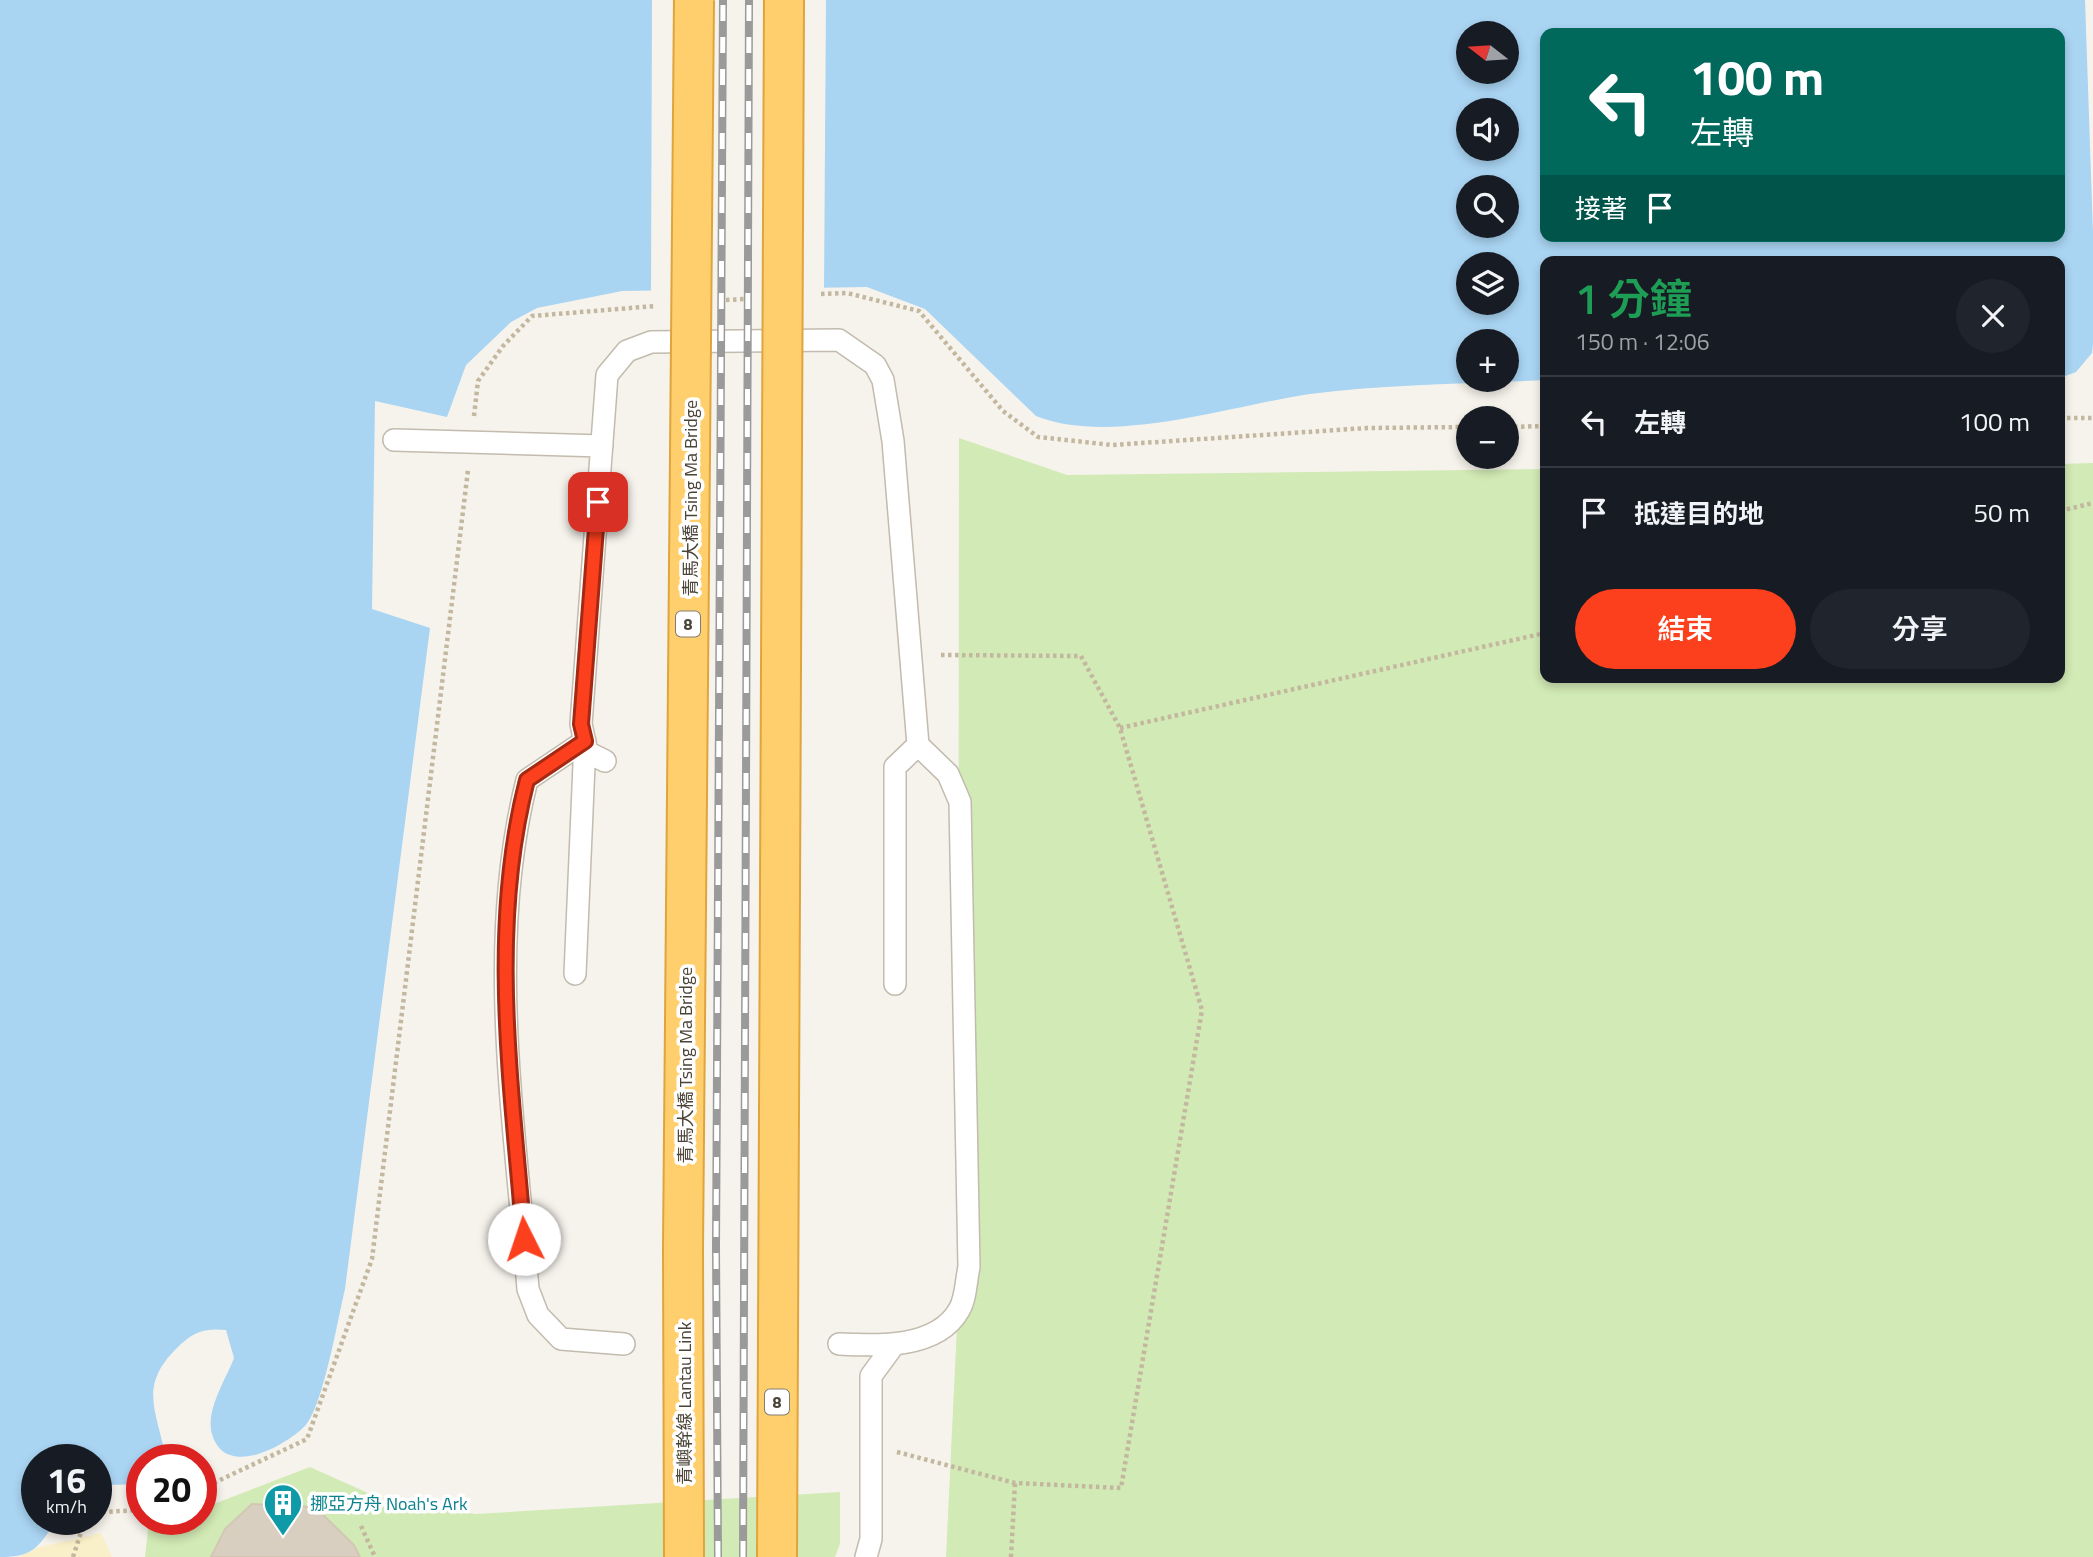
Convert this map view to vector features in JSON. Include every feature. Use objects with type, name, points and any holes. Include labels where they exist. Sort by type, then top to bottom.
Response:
[{"type":"highway","name":"青馬大橋 Tsing Ma Bridge","points":[[683,1249],[694,0]]},
{"type":"highway","name":"8","points":[[777,1557],[776,1247],[784,0]]},
{"type":"highway","name":"青嶼幹線 Lantau Link","points":[[683,1249],[684,1557]]},
{"type":"lane","points":[[605,761],[587,752],[581,724],[607,375],[627,351],[651,342],[839,340],[875,365],[883,380],[893,441],[918,745],[948,774],[960,803],[969,1267],[960,1310],[942,1329],[893,1346],[839,1344]]},
{"type":"lane","points":[[394,440],[602,446]]},
{"type":"lane","points":[[575,974],[585,741]]},
{"type":"lane","points":[[585,741],[527,780],[518,816],[505,958],[508,1083],[528,1289],[538,1315],[561,1339],[624,1344]]},
{"type":"lane","points":[[894,984],[895,767],[918,745]]},
{"type":"lane","points":[[866,1557],[871,1539],[871,1376],[893,1346]]},
{"type":"path","points":[[2065,418],[2093,418]]},
{"type":"path","points":[[1519,427],[1540,426]]},
{"type":"path","points":[[2065,510],[2093,503]]},
{"type":"path","points":[[1120,728],[1540,634]]},
{"type":"path","points":[[870,1445],[1015,1483],[1121,1488],[1202,1010],[1120,728],[1081,656],[911,654]]},
{"type":"path","points":[[217,1481],[307,1439]]},
{"type":"path","points":[[1011,1557],[1015,1483]]},
{"type":"path","points":[[361,1526],[375,1557]]},
{"type":"path","points":[[73,1557],[80,1535]]},
{"type":"green space","points":[[959,438],[1067,475],[1540,469],[1540,683],[2065,683],[2065,464],[2093,463],[2093,1557],[946,1557],[958,1305]]},
{"type":"green space","name":"挪亞方舟 Noah's Ark","points":[[310,1467],[388,1502],[476,1514],[840,1492],[840,1544],[835,1557],[145,1557],[147,1535],[217,1535],[217,1503]]},
{"type":"sand","points":[[102,1535],[112,1557],[17,1557],[40,1547]]},
{"type":"water","points":[[0,0],[2085,0],[2093,233],[2093,344],[2092,353],[2076,372],[2065,376],[2065,256],[1540,256],[1540,380],[1519,381],[1519,329],[1456,329],[1456,384],[1310,394],[1171,421],[1135,425],[1099,427],[1066,424],[1036,416],[925,309],[867,287],[622,291],[537,308],[511,322],[466,365],[447,417],[375,401],[372,609],[430,628],[345,1289],[318,1401],[305,1426],[270,1450],[242,1457],[229,1455],[219,1447],[212,1434],[211,1415],[234,1358],[226,1330],[196,1333],[181,1344],[159,1372],[153,1397],[163,1444],[126,1444],[126,1484],[112,1485],[112,1444],[21,1444],[21,1535],[46,1535],[35,1548],[22,1555],[0,1557]]},
{"type":"pier","points":[[652,0],[826,0],[824,291],[651,294]]},
{"type":"building","name":"挪亞方舟 Noah's Ark","points":[[252,1504],[315,1507],[354,1545],[360,1557],[211,1557],[225,1529]]},
{"type":"railway","points":[[718,1557],[716,1248],[723,0]]},
{"type":"railway","points":[[743,1557],[749,0]]},
{"type":"place","name":"挪亞方舟 Noah's Ark","points":[[283,1537]]},
{"type":"route","points":[[524,1239],[508,1083],[505,958],[518,816],[527,780],[585,741],[581,724],[598,502]]}]
